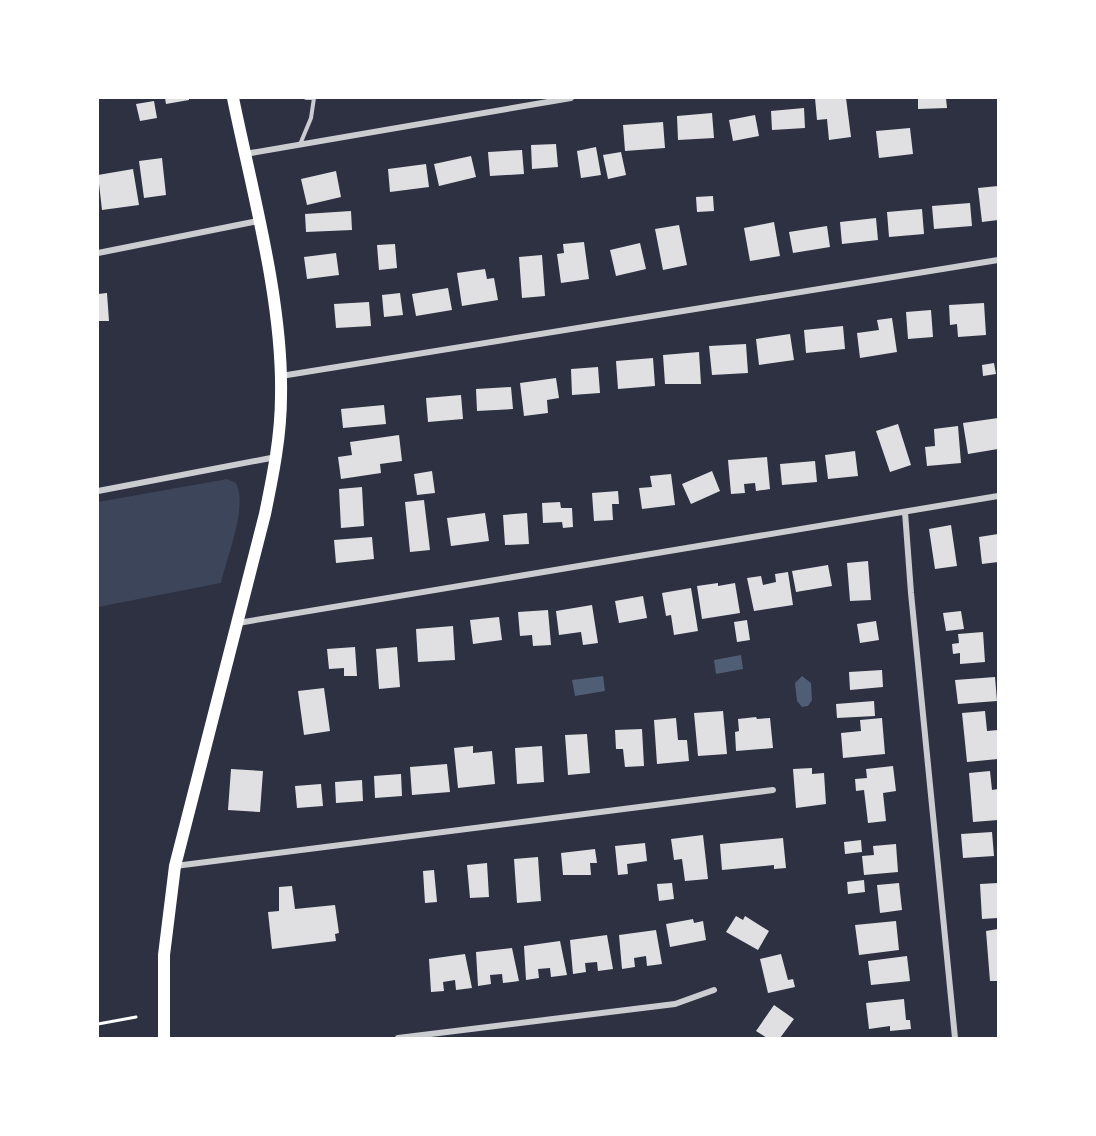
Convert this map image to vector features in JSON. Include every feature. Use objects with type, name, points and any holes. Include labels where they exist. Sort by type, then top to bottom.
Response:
[{"type":"main road","points":[[164,1038],[164,955],[175,866],[238,623],[276,457],[281,376],[274,306],[233,98]]},
{"type":"street","points":[[244,154],[301,142],[571,98]]},
{"type":"street","points":[[98,253],[258,221]]},
{"type":"street","points":[[281,376],[999,260]]},
{"type":"street","points":[[98,491],[276,457]]},
{"type":"street","points":[[238,623],[999,496]]},
{"type":"street","points":[[905,512],[911,593],[956,1038]]},
{"type":"street","points":[[175,866],[773,790]]},
{"type":"street","points":[[398,1038],[675,1004],[714,990]]},
{"type":"lane","points":[[301,142],[314,98],[306,98]]},
{"type":"path","points":[[98,1024],[136,1017]]},
{"type":"shaded area","points":[[227,479],[236,483],[240,505],[221,583],[98,607],[98,502]]},
{"type":"shaded area","points":[[741,655],[743,669],[716,674],[714,660]]},
{"type":"shaded area","points":[[603,676],[605,691],[575,696],[572,680]]},
{"type":"shaded area","points":[[802,676],[811,683],[812,700],[808,706],[802,707],[797,701],[795,683]]},
{"type":"building","points":[[165,98],[189,98],[189,100],[166,104]]},
{"type":"building","points":[[815,98],[846,98],[851,137],[829,140],[827,119],[817,120]]},
{"type":"building","points":[[918,98],[946,98],[947,108],[918,109]]},
{"type":"building","points":[[154,101],[157,118],[140,121],[136,104]]},
{"type":"building","points":[[804,108],[805,128],[772,130],[771,111]]},
{"type":"building","points":[[712,113],[714,138],[678,140],[677,116]]},
{"type":"building","points":[[755,115],[759,136],[733,141],[729,120]]},
{"type":"building","points":[[663,122],[665,148],[625,151],[623,125]]},
{"type":"building","points":[[910,128],[913,154],[879,158],[876,131]]},
{"type":"building","points":[[556,144],[558,167],[532,169],[531,145]]},
{"type":"building","points":[[596,147],[601,175],[581,178],[577,151]]},
{"type":"building","points":[[522,150],[524,174],[490,176],[488,152]]},
{"type":"building","points":[[621,152],[626,175],[608,179],[603,155]]},
{"type":"building","points":[[471,156],[476,177],[439,186],[434,164]]},
{"type":"building","points":[[162,158],[166,195],[144,198],[139,161]]},
{"type":"building","points":[[426,164],[429,187],[390,192],[388,169]]},
{"type":"building","points":[[133,169],[139,205],[102,210],[98,175]]},
{"type":"building","points":[[336,171],[341,197],[307,205],[301,179]]},
{"type":"building","points":[[998,186],[998,220],[982,222],[978,188]]},
{"type":"building","points":[[713,196],[714,211],[697,212],[696,197]]},
{"type":"building","points":[[970,203],[972,226],[934,229],[932,206]]},
{"type":"building","points":[[922,209],[924,234],[889,237],[887,212]]},
{"type":"building","points":[[351,211],[352,230],[306,232],[305,214]]},
{"type":"building","points":[[876,218],[878,240],[842,244],[840,222]]},
{"type":"building","points":[[774,222],[780,256],[750,261],[744,228]]},
{"type":"building","points":[[679,225],[687,265],[663,270],[655,229]]},
{"type":"building","points":[[827,226],[830,247],[793,253],[789,232]]},
{"type":"building","points":[[584,242],[589,279],[561,283],[557,254],[564,253],[563,244]]},
{"type":"building","points":[[640,243],[646,269],[616,276],[610,250]]},
{"type":"building","points":[[395,244],[397,268],[379,270],[377,245]]},
{"type":"building","points":[[336,253],[339,275],[307,279],[304,257]]},
{"type":"building","points":[[542,255],[545,296],[522,298],[519,257]]},
{"type":"building","points":[[485,269],[487,279],[494,278],[498,300],[462,306],[457,273]]},
{"type":"building","points":[[448,288],[452,310],[416,316],[412,294]]},
{"type":"building","points":[[107,293],[109,321],[98,321],[98,294]]},
{"type":"building","points":[[400,293],[403,315],[384,317],[382,295]]},
{"type":"building","points":[[369,302],[371,326],[336,328],[334,304]]},
{"type":"building","points":[[984,303],[986,335],[958,337],[957,324],[950,325],[949,305]]},
{"type":"building","points":[[931,310],[933,337],[908,339],[906,312]]},
{"type":"building","points":[[892,318],[897,352],[860,358],[857,333],[879,330],[877,320]]},
{"type":"building","points":[[843,326],[845,349],[806,353],[804,330]]},
{"type":"building","points":[[790,334],[794,360],[759,365],[756,339]]},
{"type":"building","points":[[746,344],[748,373],[712,375],[709,346]]},
{"type":"building","points":[[699,352],[701,384],[665,384],[663,355]]},
{"type":"building","points":[[653,358],[655,386],[618,389],[616,361]]},
{"type":"building","points":[[994,363],[996,374],[983,376],[982,365]]},
{"type":"building","points":[[598,367],[600,393],[572,395],[571,369]]},
{"type":"building","points":[[556,378],[559,398],[547,400],[548,413],[524,416],[520,383]]},
{"type":"building","points":[[511,387],[513,409],[477,411],[476,389]]},
{"type":"building","points":[[461,395],[463,419],[428,422],[426,398]]},
{"type":"building","points":[[384,405],[386,424],[343,428],[341,409]]},
{"type":"building","points":[[998,418],[998,449],[968,454],[963,423]]},
{"type":"building","points":[[898,424],[911,465],[890,472],[876,431]]},
{"type":"building","points":[[958,426],[961,463],[927,466],[925,447],[935,446],[934,429]]},
{"type":"building","points":[[399,435],[402,461],[380,464],[381,473],[341,479],[338,457],[352,455],[350,442]]},
{"type":"building","points":[[855,451],[858,476],[828,479],[825,455]]},
{"type":"building","points":[[767,457],[770,489],[756,491],[755,483],[744,484],[745,493],[731,494],[728,460]]},
{"type":"building","points":[[815,461],[817,482],[782,485],[780,464]]},
{"type":"building","points":[[432,471],[435,493],[417,495],[414,474]]},
{"type":"building","points":[[712,471],[720,491],[691,504],[682,484]]},
{"type":"building","points":[[671,474],[675,505],[642,509],[639,488],[652,487],[650,476]]},
{"type":"building","points":[[362,487],[364,526],[341,528],[339,489]]},
{"type":"building","points":[[618,491],[619,504],[612,504],[613,520],[594,521],[592,493]]},
{"type":"building","points":[[424,500],[430,550],[410,552],[405,502]]},
{"type":"building","points":[[560,502],[561,508],[572,508],[573,527],[563,528],[562,522],[543,523],[542,503]]},
{"type":"building","points":[[485,513],[489,541],[451,546],[447,518]]},
{"type":"building","points":[[527,513],[529,544],[505,545],[503,515]]},
{"type":"building","points":[[951,525],[957,566],[935,569],[929,529]]},
{"type":"building","points":[[998,534],[998,562],[982,564],[979,537]]},
{"type":"building","points":[[372,537],[374,559],[336,563],[334,540]]},
{"type":"building","points":[[868,561],[871,600],[850,601],[847,563]]},
{"type":"building","points":[[828,565],[832,586],[796,592],[792,571]]},
{"type":"building","points":[[788,572],[793,605],[754,611],[747,578],[761,576],[763,585],[776,582],[775,574]]},
{"type":"building","points":[[718,583],[718,586],[735,583],[740,613],[702,619],[697,586]]},
{"type":"building","points":[[691,588],[698,631],[674,635],[671,615],[666,616],[662,593]]},
{"type":"building","points":[[643,596],[647,618],[619,623],[615,601]]},
{"type":"building","points":[[592,605],[598,643],[583,645],[581,632],[559,635],[556,611]]},
{"type":"building","points":[[548,610],[551,645],[533,646],[532,635],[520,636],[518,612]]},
{"type":"building","points":[[961,611],[964,629],[946,631],[943,613]]},
{"type":"building","points":[[499,617],[502,640],[473,644],[470,620]]},
{"type":"building","points":[[747,620],[750,640],[737,642],[734,622]]},
{"type":"building","points":[[876,621],[879,640],[860,643],[857,624]]},
{"type":"building","points":[[453,626],[455,660],[418,662],[416,629]]},
{"type":"building","points":[[983,632],[985,662],[960,664],[960,653],[953,654],[952,644],[959,643],[958,634]]},
{"type":"building","points":[[355,647],[357,676],[344,676],[344,668],[329,669],[327,649]]},
{"type":"building","points":[[397,647],[400,687],[379,689],[376,649]]},
{"type":"building","points":[[882,670],[883,687],[850,690],[849,672]]},
{"type":"building","points":[[995,677],[997,701],[958,704],[955,680]]},
{"type":"building","points":[[324,688],[330,731],[304,735],[298,691]]},
{"type":"building","points":[[874,701],[875,716],[837,718],[836,704]]},
{"type":"building","points":[[723,711],[727,754],[698,756],[694,713]]},
{"type":"building","points":[[985,711],[987,731],[998,730],[998,759],[967,762],[962,713]]},
{"type":"building","points":[[756,717],[757,719],[770,718],[773,748],[736,751],[735,732],[739,731],[738,719]]},
{"type":"building","points":[[676,718],[678,740],[687,740],[689,761],[657,764],[654,720]]},
{"type":"building","points":[[882,718],[885,754],[843,758],[841,733],[861,731],[860,720]]},
{"type":"building","points":[[642,729],[644,766],[625,767],[623,749],[616,749],[615,730]]},
{"type":"building","points":[[587,734],[590,773],[568,775],[565,735]]},
{"type":"building","points":[[473,746],[473,753],[492,751],[495,784],[458,788],[454,748]]},
{"type":"building","points":[[542,746],[544,782],[517,784],[515,748]]},
{"type":"building","points":[[447,764],[450,792],[412,795],[410,767]]},
{"type":"building","points":[[893,766],[896,791],[883,793],[886,821],[868,823],[864,790],[856,791],[855,779],[867,778],[866,769]]},
{"type":"building","points":[[812,768],[812,774],[824,773],[826,804],[796,808],[793,769]]},
{"type":"building","points":[[231,769],[263,771],[260,812],[228,810]]},
{"type":"building","points":[[990,771],[992,790],[998,789],[998,820],[973,822],[969,773]]},
{"type":"building","points":[[401,774],[402,796],[375,798],[374,776]]},
{"type":"building","points":[[362,780],[363,801],[336,803],[335,782]]},
{"type":"building","points":[[321,784],[323,806],[297,808],[295,786]]},
{"type":"building","points":[[992,832],[994,856],[963,858],[961,834]]},
{"type":"building","points":[[703,835],[708,879],[685,881],[682,859],[674,860],[671,839]]},
{"type":"building","points":[[783,838],[786,868],[774,869],[774,865],[722,870],[720,844]]},
{"type":"building","points":[[861,840],[862,852],[845,854],[844,842]]},
{"type":"building","points":[[645,843],[647,861],[627,864],[628,874],[618,875],[615,846]]},
{"type":"building","points":[[896,844],[898,872],[864,875],[862,856],[874,855],[873,846]]},
{"type":"building","points":[[595,849],[597,863],[590,863],[591,875],[563,875],[561,853]]},
{"type":"building","points":[[538,857],[541,901],[517,903],[514,859]]},
{"type":"building","points":[[487,863],[489,897],[470,898],[467,865]]},
{"type":"building","points":[[434,870],[437,902],[425,903],[423,871]]},
{"type":"building","points":[[864,880],[865,892],[848,894],[847,882]]},
{"type":"building","points":[[672,883],[674,899],[659,901],[657,884]]},
{"type":"building","points":[[899,883],[902,910],[880,913],[877,885]]},
{"type":"building","points":[[998,883],[998,918],[982,919],[980,884]]},
{"type":"building","points":[[292,886],[295,909],[335,905],[339,933],[335,934],[336,941],[272,949],[268,912],[279,911],[279,887]]},
{"type":"building","points":[[736,916],[743,920],[745,916],[769,931],[758,950],[726,932]]},
{"type":"building","points":[[693,919],[694,923],[703,921],[706,940],[670,947],[666,924]]},
{"type":"building","points":[[896,921],[899,950],[859,955],[855,925]]},
{"type":"building","points":[[998,929],[998,981],[990,981],[986,931]]},
{"type":"building","points":[[656,930],[662,964],[647,966],[646,956],[634,958],[635,967],[622,969],[619,935]]},
{"type":"building","points":[[607,935],[613,969],[598,971],[597,962],[585,963],[586,972],[573,974],[570,940]]},
{"type":"building","points":[[560,941],[567,975],[551,977],[550,968],[538,969],[539,978],[526,980],[524,946]]},
{"type":"building","points":[[512,948],[519,981],[503,983],[502,974],[490,975],[491,984],[478,986],[476,952]]},
{"type":"building","points":[[465,954],[472,988],[456,990],[455,980],[443,982],[444,991],[431,992],[429,959]]},
{"type":"building","points":[[781,954],[788,980],[793,979],[795,987],[768,993],[760,959]]},
{"type":"building","points":[[907,956],[910,981],[871,985],[868,961]]},
{"type":"building","points":[[904,999],[906,1020],[910,1020],[911,1029],[890,1031],[890,1026],[869,1029],[866,1003]]},
{"type":"building","points":[[774,1005],[794,1019],[780,1038],[767,1038],[756,1031]]}]
